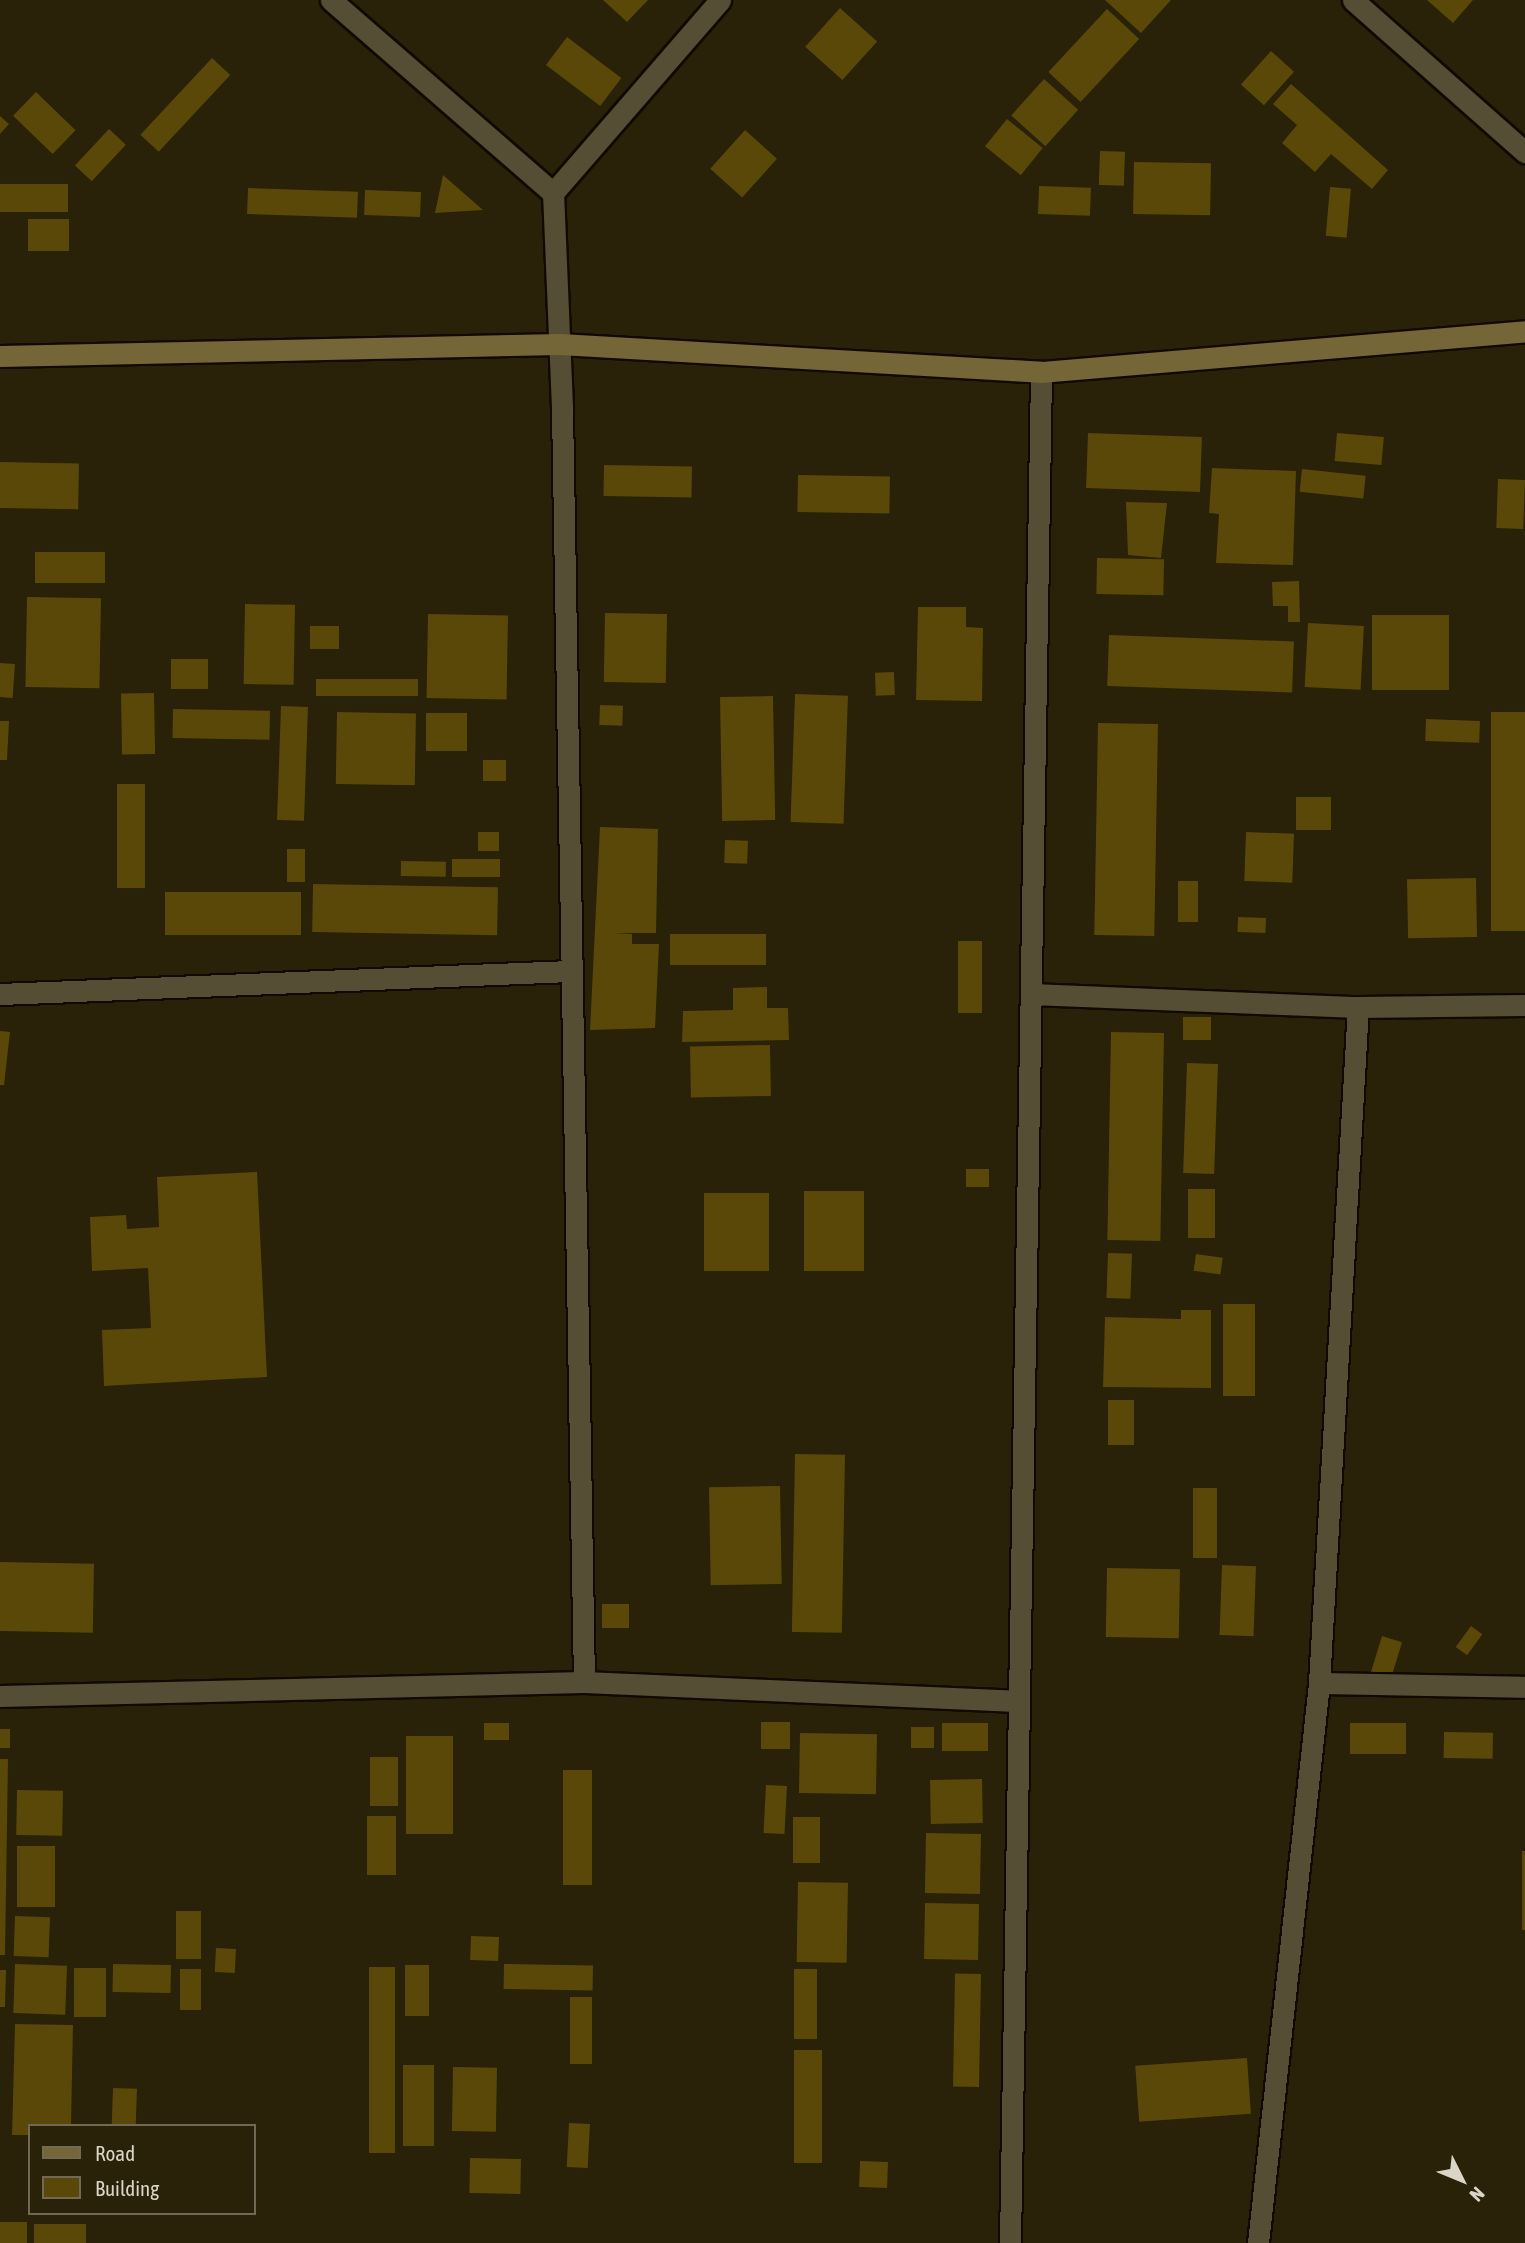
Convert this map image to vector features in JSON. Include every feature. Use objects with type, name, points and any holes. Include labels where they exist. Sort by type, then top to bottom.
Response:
[{"type":"street","points":[[331,0],[553,193]]},
{"type":"street","points":[[584,1682],[560,344],[553,193],[720,0]]},
{"type":"street","points":[[1353,0],[1525,152]]},
{"type":"street","points":[[0,356],[560,344],[1041,372],[1525,331]]},
{"type":"street","points":[[1010,2243],[1041,372]]},
{"type":"street","points":[[0,994],[571,971]]},
{"type":"street","points":[[1031,994],[1358,1007],[1525,1005]]},
{"type":"street","points":[[1258,2243],[1320,1683],[1358,1007]]},
{"type":"street","points":[[0,1696],[584,1682],[1019,1701]]},
{"type":"street","points":[[1320,1683],[1525,1687]]},
{"type":"building","points":[[603,0],[648,0],[627,22]]},
{"type":"building","points":[[1105,0],[1171,0],[1141,33]]},
{"type":"building","points":[[1427,0],[1473,0],[1453,23]]},
{"type":"building","points":[[840,8],[877,41],[842,80],[805,47]]},
{"type":"building","points":[[1107,9],[1139,39],[1081,102],[1048,72]]},
{"type":"building","points":[[567,37],[621,78],[600,106],[546,65]]},
{"type":"building","points":[[1271,51],[1294,72],[1264,105],[1241,84]]},
{"type":"building","points":[[212,58],[230,75],[159,152],[140,135]]},
{"type":"building","points":[[1044,79],[1078,110],[1045,146],[1011,115]]},
{"type":"building","points":[[1291,84],[1388,170],[1372,189],[1331,154],[1315,172],[1282,143],[1297,125],[1273,104]]},
{"type":"building","points":[[36,92],[76,130],[53,154],[13,116]]},
{"type":"building","points":[[0,116],[9,124],[0,134]]},
{"type":"building","points":[[1007,119],[1043,148],[1021,175],[985,146]]},
{"type":"building","points":[[109,129],[126,145],[92,181],[75,166]]},
{"type":"building","points":[[745,130],[777,159],[742,197],[710,169]]},
{"type":"building","points":[[1100,151],[1125,152],[1124,186],[1099,185]]},
{"type":"building","points":[[1134,162],[1211,163],[1210,215],[1133,214]]},
{"type":"building","points":[[443,175],[483,210],[435,213]]},
{"type":"building","points":[[0,184],[68,184],[68,212],[0,212]]},
{"type":"building","points":[[1039,186],[1091,188],[1090,216],[1038,214]]},
{"type":"building","points":[[1330,187],[1351,189],[1347,238],[1326,236]]},
{"type":"building","points":[[248,188],[358,192],[357,218],[247,214]]},
{"type":"building","points":[[365,190],[421,192],[420,217],[364,215]]},
{"type":"building","points":[[28,219],[69,219],[69,251],[28,251]]},
{"type":"building","points":[[1088,433],[1202,437],[1200,492],[1086,488]]},
{"type":"building","points":[[1337,433],[1384,437],[1381,465],[1335,461]]},
{"type":"building","points":[[0,462],[79,463],[78,509],[0,508]]},
{"type":"building","points":[[604,465],[692,467],[691,498],[603,496]]},
{"type":"building","points":[[1212,468],[1296,471],[1293,565],[1216,563],[1219,514],[1209,513]]},
{"type":"building","points":[[1302,469],[1366,476],[1363,499],[1300,492]]},
{"type":"building","points":[[798,475],[890,477],[889,514],[797,512]]},
{"type":"building","points":[[1498,479],[1525,480],[1523,529],[1496,528]]},
{"type":"building","points":[[1126,502],[1167,503],[1161,558],[1128,555]]},
{"type":"building","points":[[35,552],[105,552],[105,583],[35,583]]},
{"type":"building","points":[[1097,558],[1164,559],[1163,595],[1096,594]]},
{"type":"building","points":[[1299,581],[1300,622],[1288,622],[1288,606],[1273,606],[1272,582]]},
{"type":"building","points":[[27,597],[101,598],[99,688],[25,687]]},
{"type":"building","points":[[245,604],[295,605],[294,685],[244,684]]},
{"type":"building","points":[[918,607],[966,607],[966,627],[983,628],[982,701],[916,700]]},
{"type":"building","points":[[605,613],[667,614],[666,683],[604,682]]},
{"type":"building","points":[[428,614],[508,615],[507,699],[427,698]]},
{"type":"building","points":[[1372,615],[1449,615],[1449,690],[1372,690]]},
{"type":"building","points":[[1308,623],[1364,626],[1361,690],[1305,687]]},
{"type":"building","points":[[310,626],[339,626],[339,649],[310,649]]},
{"type":"building","points":[[1109,635],[1294,641],[1292,692],[1107,686]]},
{"type":"building","points":[[171,659],[208,659],[208,689],[171,689]]},
{"type":"building","points":[[0,663],[15,664],[13,698],[0,697]]},
{"type":"building","points":[[894,672],[895,695],[876,696],[875,673]]},
{"type":"building","points":[[316,679],[418,679],[418,696],[316,696]]},
{"type":"building","points":[[154,693],[155,754],[122,755],[121,694]]},
{"type":"building","points":[[795,694],[848,696],[844,824],[791,822]]},
{"type":"building","points":[[773,696],[775,820],[722,821],[720,697]]},
{"type":"building","points":[[600,705],[623,706],[622,726],[599,725]]},
{"type":"building","points":[[281,706],[308,707],[304,821],[277,820]]},
{"type":"building","points":[[173,709],[270,711],[269,740],[172,738]]},
{"type":"building","points":[[337,712],[416,713],[415,785],[336,784]]},
{"type":"building","points":[[1491,712],[1525,712],[1525,931],[1491,931]]},
{"type":"building","points":[[426,713],[467,713],[467,751],[426,751]]},
{"type":"building","points":[[1426,719],[1480,721],[1479,743],[1425,741]]},
{"type":"building","points":[[0,721],[9,721],[7,760],[0,760]]},
{"type":"building","points":[[1098,723],[1158,724],[1154,936],[1094,935]]},
{"type":"building","points":[[483,760],[506,760],[506,781],[483,781]]},
{"type":"building","points":[[117,784],[145,784],[145,888],[117,888]]},
{"type":"building","points":[[1296,797],[1331,797],[1331,830],[1296,830]]},
{"type":"building","points":[[600,827],[658,829],[656,933],[613,933],[632,934],[632,944],[659,944],[655,1028],[590,1030]]},
{"type":"building","points":[[478,832],[499,832],[499,851],[478,851]]},
{"type":"building","points":[[1246,832],[1294,834],[1292,883],[1244,881]]},
{"type":"building","points":[[725,840],[748,841],[747,864],[724,863]]},
{"type":"building","points":[[287,849],[305,849],[305,882],[287,882]]},
{"type":"building","points":[[452,859],[500,859],[500,877],[452,877]]},
{"type":"building","points":[[401,861],[446,862],[446,877],[401,876]]},
{"type":"building","points":[[1476,878],[1477,937],[1408,938],[1407,879]]},
{"type":"building","points":[[1178,881],[1198,881],[1198,922],[1178,922]]},
{"type":"building","points":[[313,884],[498,887],[497,935],[312,932]]},
{"type":"building","points":[[165,892],[301,892],[301,935],[165,935]]},
{"type":"building","points":[[1238,917],[1266,918],[1265,933],[1237,932]]},
{"type":"building","points":[[670,934],[766,934],[766,965],[670,965]]},
{"type":"building","points":[[958,941],[982,941],[982,1013],[958,1013]]},
{"type":"building","points":[[767,987],[767,1008],[788,1008],[789,1040],[682,1042],[683,1011],[733,1010],[733,988]]},
{"type":"building","points":[[1183,1017],[1211,1017],[1211,1040],[1183,1040]]},
{"type":"building","points":[[0,1031],[10,1032],[4,1085],[0,1085]]},
{"type":"building","points":[[1111,1032],[1164,1033],[1160,1241],[1107,1240]]},
{"type":"building","points":[[770,1045],[771,1096],[691,1097],[690,1046]]},
{"type":"building","points":[[1187,1063],[1218,1064],[1214,1174],[1183,1173]]},
{"type":"building","points":[[966,1169],[989,1169],[989,1187],[966,1187]]},
{"type":"building","points":[[257,1172],[267,1377],[104,1386],[102,1330],[151,1328],[148,1268],[92,1271],[90,1217],[126,1215],[127,1229],[159,1227],[157,1177]]},
{"type":"building","points":[[1188,1189],[1215,1189],[1215,1238],[1188,1238]]},
{"type":"building","points":[[804,1191],[864,1191],[864,1271],[804,1271]]},
{"type":"building","points":[[704,1193],[769,1193],[769,1271],[704,1271]]},
{"type":"building","points":[[1108,1253],[1132,1254],[1130,1299],[1106,1298]]},
{"type":"building","points":[[1196,1254],[1223,1258],[1220,1275],[1194,1271]]},
{"type":"building","points":[[1223,1304],[1255,1304],[1255,1396],[1223,1396]]},
{"type":"building","points":[[1181,1310],[1211,1310],[1211,1388],[1103,1387],[1105,1317],[1181,1319]]},
{"type":"building","points":[[1108,1400],[1134,1400],[1134,1445],[1108,1445]]},
{"type":"building","points":[[795,1454],[845,1455],[842,1633],[792,1632]]},
{"type":"building","points":[[780,1486],[782,1584],[711,1585],[709,1487]]},
{"type":"building","points":[[1193,1488],[1217,1488],[1217,1558],[1193,1558]]},
{"type":"building","points":[[0,1562],[94,1564],[93,1633],[0,1631]]},
{"type":"building","points":[[1222,1565],[1256,1566],[1254,1636],[1220,1635]]},
{"type":"building","points":[[1107,1568],[1180,1569],[1179,1638],[1106,1637]]},
{"type":"building","points":[[602,1604],[629,1604],[629,1628],[602,1628]]},
{"type":"building","points":[[1471,1626],[1482,1634],[1467,1655],[1456,1647]]},
{"type":"building","points":[[1382,1636],[1402,1642],[1390,1681],[1370,1675]]},
{"type":"building","points":[[761,1722],[790,1722],[790,1749],[761,1749]]},
{"type":"building","points":[[484,1723],[509,1723],[509,1740],[484,1740]]},
{"type":"building","points":[[942,1723],[988,1723],[988,1751],[942,1751]]},
{"type":"building","points":[[1350,1723],[1406,1723],[1406,1754],[1350,1754]]},
{"type":"building","points":[[911,1727],[934,1727],[934,1748],[911,1748]]},
{"type":"building","points":[[0,1729],[10,1729],[10,1748],[0,1748]]},
{"type":"building","points":[[1444,1732],[1493,1733],[1493,1759],[1444,1758]]},
{"type":"building","points":[[800,1733],[877,1734],[876,1794],[799,1793]]},
{"type":"building","points":[[406,1736],[453,1736],[453,1834],[406,1834]]},
{"type":"building","points":[[370,1757],[398,1757],[398,1806],[370,1806]]},
{"type":"building","points":[[0,1759],[8,1759],[5,1955],[0,1955]]},
{"type":"building","points":[[563,1770],[592,1770],[592,1885],[563,1885]]},
{"type":"building","points":[[982,1779],[983,1823],[931,1824],[930,1780]]},
{"type":"building","points":[[766,1785],[787,1786],[784,1834],[763,1833]]},
{"type":"building","points":[[17,1790],[63,1791],[62,1836],[16,1835]]},
{"type":"building","points":[[367,1816],[396,1816],[396,1875],[367,1875]]},
{"type":"building","points":[[793,1817],[820,1817],[820,1863],[793,1863]]},
{"type":"building","points":[[926,1833],[981,1834],[980,1894],[925,1893]]},
{"type":"building","points":[[17,1846],[55,1846],[55,1907],[17,1907]]},
{"type":"building","points":[[1522,1851],[1525,1851],[1525,1930],[1522,1930]]},
{"type":"building","points":[[798,1882],[848,1883],[847,1963],[797,1962]]},
{"type":"building","points":[[925,1903],[979,1904],[978,1960],[924,1959]]},
{"type":"building","points":[[176,1911],[201,1911],[201,1959],[176,1959]]},
{"type":"building","points":[[15,1916],[50,1917],[49,1957],[14,1956]]},
{"type":"building","points":[[471,1936],[499,1937],[498,1961],[470,1960]]},
{"type":"building","points":[[216,1948],[236,1949],[235,1973],[215,1972]]},
{"type":"building","points":[[15,1964],[67,1966],[65,2015],[13,2013]]},
{"type":"building","points":[[113,1964],[171,1965],[171,1993],[113,1992]]},
{"type":"building","points":[[504,1964],[593,1966],[593,1991],[504,1989]]},
{"type":"building","points":[[405,1965],[429,1965],[429,2016],[405,2016]]},
{"type":"building","points":[[369,1967],[395,1967],[395,2153],[369,2153]]},
{"type":"building","points":[[74,1968],[106,1968],[106,2017],[74,2017]]},
{"type":"building","points":[[180,1969],[201,1969],[201,2010],[180,2010]]},
{"type":"building","points":[[794,1969],[817,1969],[817,2039],[794,2039]]},
{"type":"building","points":[[0,1970],[6,1970],[5,2007],[0,2007]]},
{"type":"building","points":[[955,1974],[981,1974],[979,2087],[953,2087]]},
{"type":"building","points":[[570,1997],[592,1997],[592,2064],[570,2064]]},
{"type":"building","points":[[15,2024],[73,2025],[71,2124],[28,2124],[28,2135],[12,2135]]},
{"type":"building","points":[[794,2050],[822,2050],[822,2163],[794,2163]]},
{"type":"building","points":[[1247,2058],[1251,2114],[1139,2122],[1135,2066]]},
{"type":"building","points":[[403,2065],[434,2065],[434,2146],[403,2146]]},
{"type":"building","points":[[453,2067],[497,2068],[496,2132],[452,2131]]},
{"type":"building","points":[[113,2088],[137,2089],[136,2124],[112,2124]]},
{"type":"building","points":[[569,2123],[590,2124],[588,2168],[567,2167]]},
{"type":"building","points":[[470,2158],[521,2159],[520,2194],[469,2193]]},
{"type":"building","points":[[860,2161],[888,2162],[887,2188],[859,2187]]},
{"type":"building","points":[[0,2222],[27,2222],[27,2243],[0,2243]]},
{"type":"building","points":[[34,2224],[86,2224],[86,2243],[34,2243]]}]
